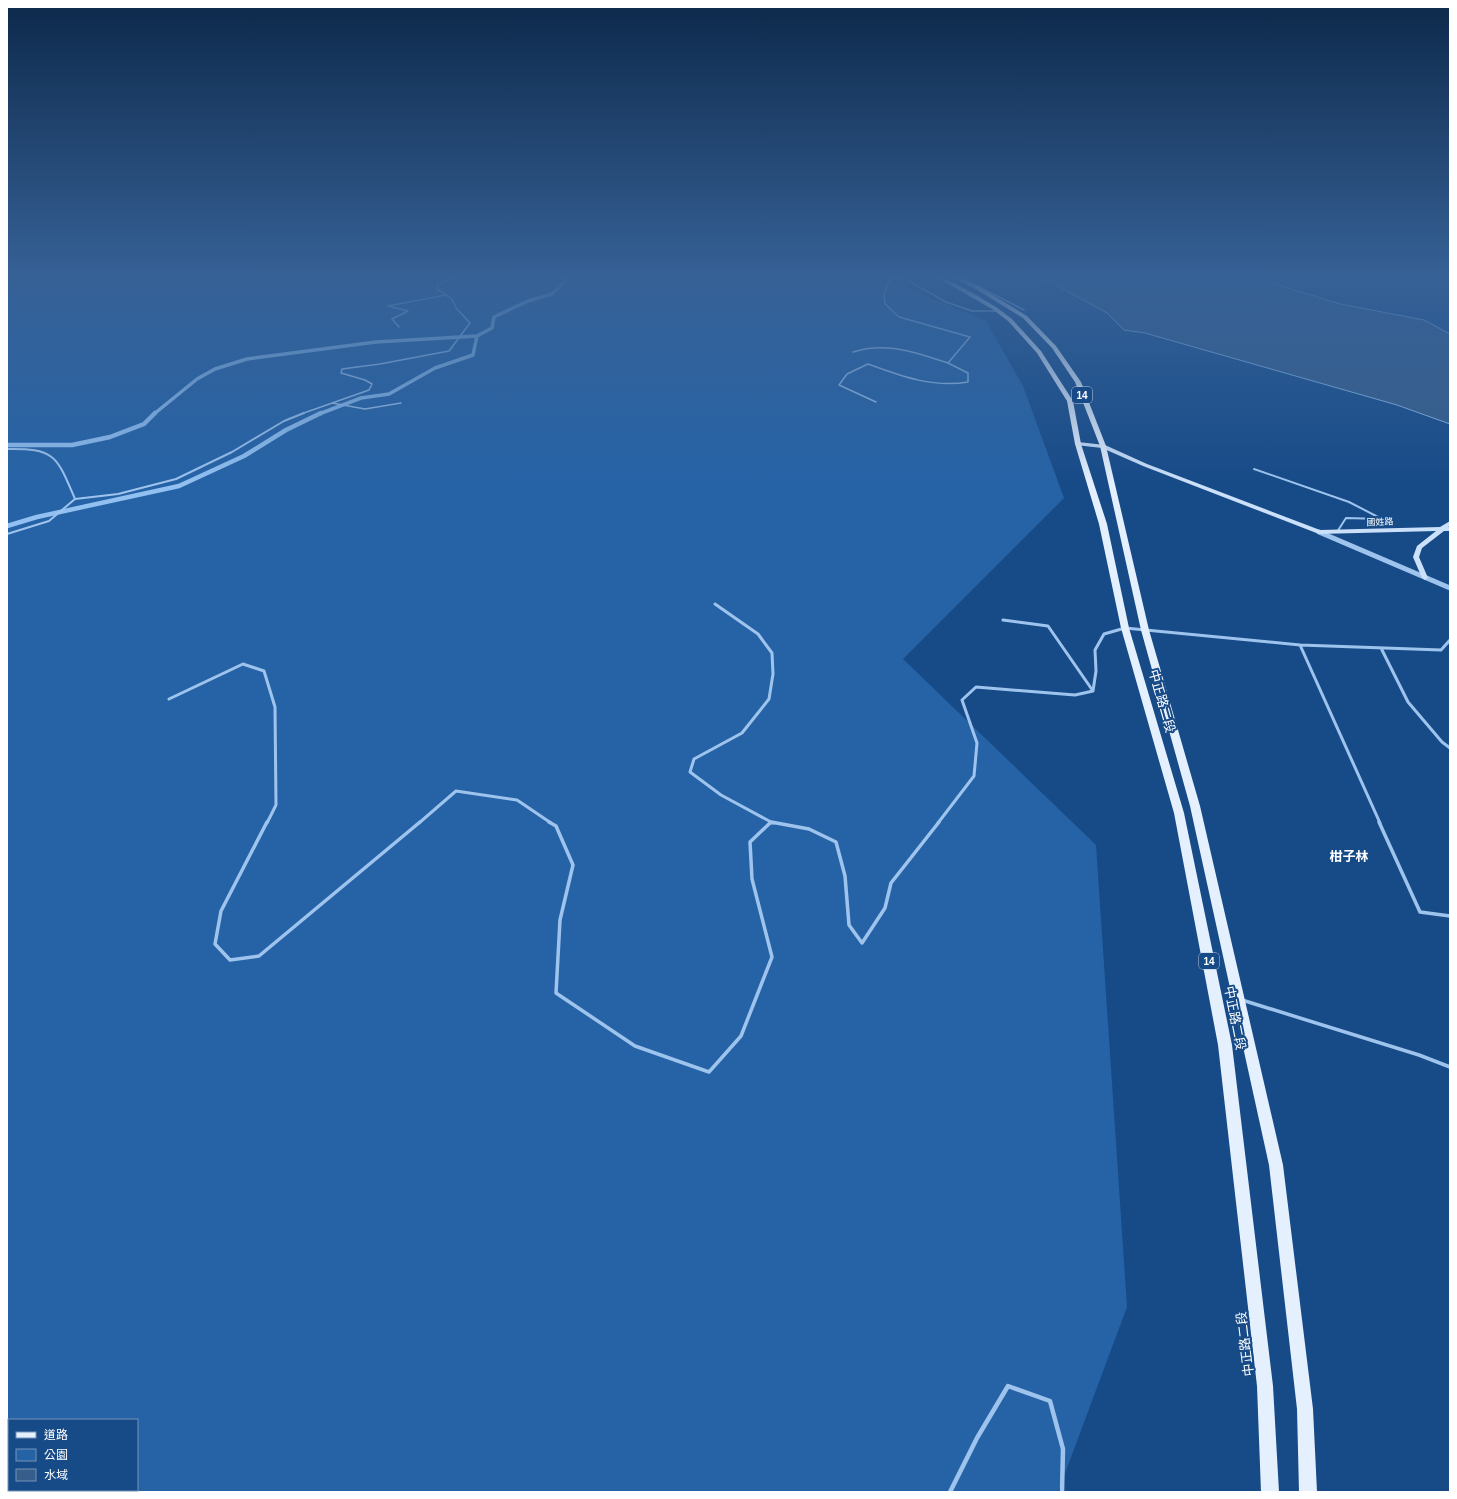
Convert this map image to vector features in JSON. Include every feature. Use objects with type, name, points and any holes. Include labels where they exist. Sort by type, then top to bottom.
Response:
[{"type":"main road","name":"中正路二段","points":[[1032,344],[1039,352],[1070,401],[1078,444],[1103,524],[1125,628],[1179,813],[1225,1045],[1265,1386],[1270,1492]]},
{"type":"main road","name":"中正路二段","points":[[1051,344],[1078,382],[1103,446],[1145,630],[1196,806],[1240,1000],[1276,1165],[1305,1410],[1308,1492]]},
{"type":"main road","points":[[1078,444],[1103,446],[1145,465],[1319,532]]},
{"type":"main road","points":[[1425,578],[1416,557],[1418,547],[1450,523]]},
{"type":"main road","name":"國姓路","points":[[1319,532],[1450,529]]},
{"type":"street","points":[[1319,532],[1450,588]]},
{"type":"lane","points":[[7,534],[49,521],[75,499],[118,494],[176,479],[232,452],[284,421],[330,403],[370,390],[372,384],[365,380],[341,373],[342,369],[380,364],[449,350],[454,344]]},
{"type":"lane","points":[[948,363],[964,344]]},
{"type":"lane","points":[[854,352],[863,348],[876,346],[892,347],[948,363],[968,373],[968,382],[954,385],[928,383],[868,364],[847,374],[839,385],[876,402]]},
{"type":"lane","points":[[330,403],[365,409],[401,402]]},
{"type":"lane","points":[[7,449],[27,448],[49,452],[58,460],[75,499]]},
{"type":"lane","points":[[1254,469],[1349,502],[1382,520],[1346,518],[1336,532]]},
{"type":"lane","points":[[715,604],[758,634],[772,653],[773,674],[769,699],[742,733],[694,759],[690,772],[721,794],[771,822],[809,829],[836,842],[845,876],[850,925],[862,943],[885,908],[892,883],[974,776],[977,743],[962,700],[976,688],[1076,695],[1093,691]]},
{"type":"lane","points":[[1003,620],[1048,626],[1093,691]]},
{"type":"lane","points":[[1093,691],[1096,671],[1095,650],[1104,634],[1125,628],[1300,645],[1381,648],[1441,650],[1450,640]]},
{"type":"lane","points":[[1300,645],[1420,912],[1450,916]]},
{"type":"lane","points":[[1381,648],[1408,702],[1442,742],[1450,748]]},
{"type":"lane","points":[[169,699],[242,664],[264,671],[275,707],[276,805],[221,911],[215,944],[230,960],[259,956],[456,791],[517,800],[556,826],[573,865],[560,920],[556,993],[635,1046],[708,1072],[741,1036],[772,957],[752,879],[750,842],[771,822]]},
{"type":"lane","points":[[1240,1000],[1419,1055],[1450,1067]]},
{"type":"lane","points":[[950,1492],[988,1417],[1008,1386],[1050,1401],[1063,1449],[1062,1492]]},
{"type":"green space","points":[[7,344],[999,344],[1023,386],[1064,498],[903,659],[1096,845],[1127,1307],[1058,1492],[7,1492]]},
{"type":"water","points":[[1183,344],[1450,344],[1450,424],[1397,405]]},
{"type":"waterway","points":[[154,414],[197,379],[215,369],[247,359],[361,344]]},
{"type":"waterway","points":[[319,414],[361,398],[389,394],[435,368],[473,355],[475,344]]},
{"type":"waterway","points":[[7,526],[37,517],[179,486],[244,456],[286,430],[321,413]]},
{"type":"waterway","points":[[7,445],[72,445],[110,437],[144,424],[154,414]]},
{"type":"district","name":"柑子林","points":[[1349,856]]}]
